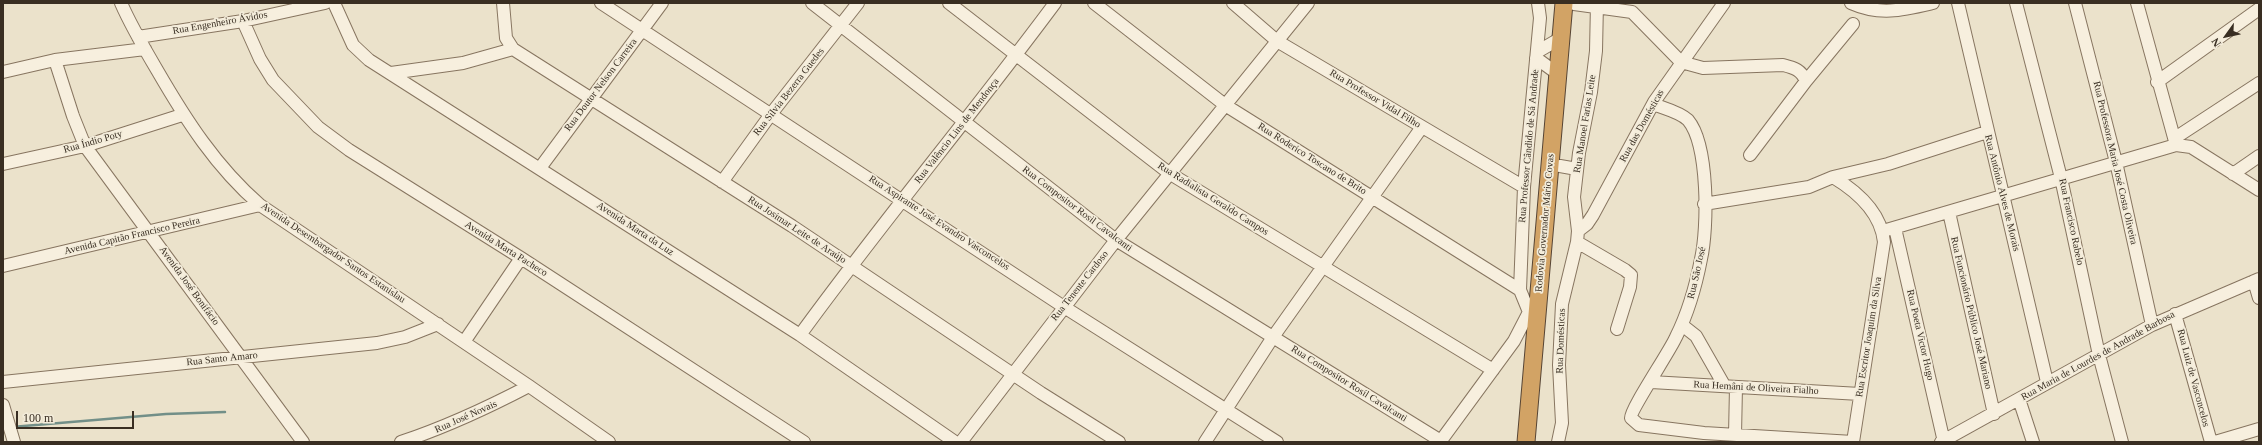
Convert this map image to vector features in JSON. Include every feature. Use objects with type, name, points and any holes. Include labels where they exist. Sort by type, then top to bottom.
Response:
[{"type":"highway","name":"Rodovia Governador Mário Covas","points":[[1526,442],[1534,312],[1561,38],[1570,4]]},
{"type":"highway","name":"Rodovia Governador Mário Covas","points":[[1536,442],[1560,166],[1570,4]]},
{"type":"street","name":"Avenida Desembargador Santos Estanislau","points":[[121,3],[182,115],[222,169],[260,205],[438,324],[608,442]]},
{"type":"street","name":"Rua Engenheiro Ávidos","points":[[138,36],[243,20],[324,3]]},
{"type":"street","name":"Avenida Marta da Luz","points":[[334,3],[353,45],[369,60],[800,335],[954,442]]},
{"type":"street","points":[[391,73],[463,63],[513,49],[506,38],[504,3]]},
{"type":"street","name":"Rua Aspirante José Evandro Vasconcelos","points":[[601,3],[903,199],[1064,307],[1277,442]]},
{"type":"street","name":"Rua Doutor Nelson Carreira","points":[[540,168],[591,97],[662,3]]},
{"type":"street","name":"Rua Compositor Rosil Cavalcanti","points":[[812,3],[1116,240],[1441,441]]},
{"type":"street","name":"Rua Sílvia Bezerra Guedes","points":[[722,182],[770,114],[858,3]]},
{"type":"street","name":"Rua Radialista Geraldo Campos","points":[[949,3],[1169,173],[1493,370]]},
{"type":"street","name":"Rua Valêncio Lins de Mendonça","points":[[800,335],[851,265],[964,122],[1055,3]]},
{"type":"street","name":"Rua Roderico Toscano de Brito","points":[[1094,3],[1225,105],[1520,290]]},
{"type":"street","name":"Rua Professor Vidal Filho","points":[[1233,3],[1277,41],[1524,187]]},
{"type":"street","name":"Rua Tenente Cardoso","points":[[961,442],[1116,240],[1308,3]]},
{"type":"street","name":"Rua Professor Cândido de Sá Andrade","points":[[1520,290],[1524,187],[1540,18],[1538,3]]},
{"type":"street","name":"Rua das Domésticas","points":[[1578,237],[1593,215],[1652,104],[1724,3]]},
{"type":"street","points":[[1851,3],[1875,12],[1888,12],[1933,3]]},
{"type":"street","name":"Rua Antônio Alves de Morais","points":[[1958,3],[1987,132],[2004,194],[2047,382]]},
{"type":"street","name":"Rua Francisco Rabelo","points":[[2016,3],[2061,178],[2099,355],[2122,442]]},
{"type":"street","name":"Rua Professora Maria José Costa Oliveira","points":[[2075,3],[2116,162],[2152,325]]},
{"type":"street","points":[[2137,3],[2157,82],[2175,141]]},
{"type":"street","points":[[1570,4],[1635,8],[1681,62],[1703,68],[1783,66],[1796,68],[1806,81]]},
{"type":"street","name":"Rua Manoel Farias Leite","points":[[1578,237],[1574,197],[1577,169],[1591,92],[1596,50],[1596,5]]},
{"type":"street","points":[[2157,82],[2259,9]]},
{"type":"street","name":"Avenida Marta Pacheco","points":[[243,20],[260,59],[273,80],[318,127],[349,150],[521,258],[804,442]]},
{"type":"street","points":[[1750,155],[1806,81],[1853,24]]},
{"type":"street","points":[[1558,74],[1536,55],[1561,38]]},
{"type":"street","points":[[3,72],[55,60],[145,49]]},
{"type":"street","name":"Rua Josimar Leite de Araújo","points":[[513,49],[591,97],[851,265],[1069,412],[1119,442]]},
{"type":"street","name":"Avenida José Bonifácio","points":[[55,60],[73,116],[85,146],[242,356],[303,442]]},
{"type":"street","points":[[1834,177],[1849,188],[1875,214],[1883,231],[2116,162],[2175,141],[2259,83]]},
{"type":"street","name":"Rua São José","points":[[1652,104],[1684,117],[1692,127],[1702,154],[1704,170],[1704,204],[1701,259],[1682,325],[1651,382],[1632,412],[1631,418],[1638,425],[1704,433]]},
{"type":"street","name":"Rua Índio Poty","points":[[3,164],[85,146],[182,115]]},
{"type":"street","points":[[1205,442],[1273,337],[1324,268],[1372,196],[1422,127]]},
{"type":"street","points":[[1704,204],[1809,187],[1834,177],[1888,164],[1987,132]]},
{"type":"street","points":[[2175,141],[2191,147],[2259,190]]},
{"type":"street","points":[[2233,174],[2259,156]]},
{"type":"street","points":[[1560,166],[1577,169]]},
{"type":"street","name":"Avenida Capitão Francisco Pereira","points":[[3,266],[150,233],[260,205]]},
{"type":"street","name":"Rua Funcionário Público José Mariano","points":[[1949,212],[1994,414]]},
{"type":"street","name":"Rua Poeta Victor Hugo","points":[[1895,228],[1943,441]]},
{"type":"street","name":"Rua Escritor Joaquim da Silva","points":[[1853,442],[1882,255],[1883,231]]},
{"type":"street","points":[[1578,237],[1631,275],[1630,287],[1617,329]]},
{"type":"street","name":"Rua Domésticas","points":[[1558,442],[1562,423],[1559,365],[1562,304],[1578,237]]},
{"type":"street","points":[[464,342],[521,258]]},
{"type":"street","points":[[2256,280],[2259,298]]},
{"type":"street","name":"Rua Maria de Lourdes de Andrade Barbosa","points":[[1943,441],[2152,325],[2256,280]]},
{"type":"street","points":[[1441,441],[1534,312],[1520,290]]},
{"type":"street","name":"Rua Luiz de Vasconcelos","points":[[2176,314],[2211,442]]},
{"type":"street","name":"Rua Santo Amaro","points":[[3,382],[377,343],[405,337],[438,324]]},
{"type":"street","points":[[1682,325],[1696,336],[1730,386],[1736,435]]},
{"type":"street","name":"Rua Hemâni de Oliveira Fialho","points":[[1651,382],[1860,394]]},
{"type":"street","name":"Rua José Novais","points":[[401,442],[436,431],[480,412],[529,386]]},
{"type":"street","points":[[2019,399],[2033,442]]},
{"type":"street","points":[[3,405],[13,439]]},
{"type":"street","points":[[2215,442],[2259,429]]},
{"type":"street","points":[[1694,442],[1704,433],[1780,439],[1853,442]]},
{"type":"waterway","points":[[12,427],[166,414],[225,412]]}]
